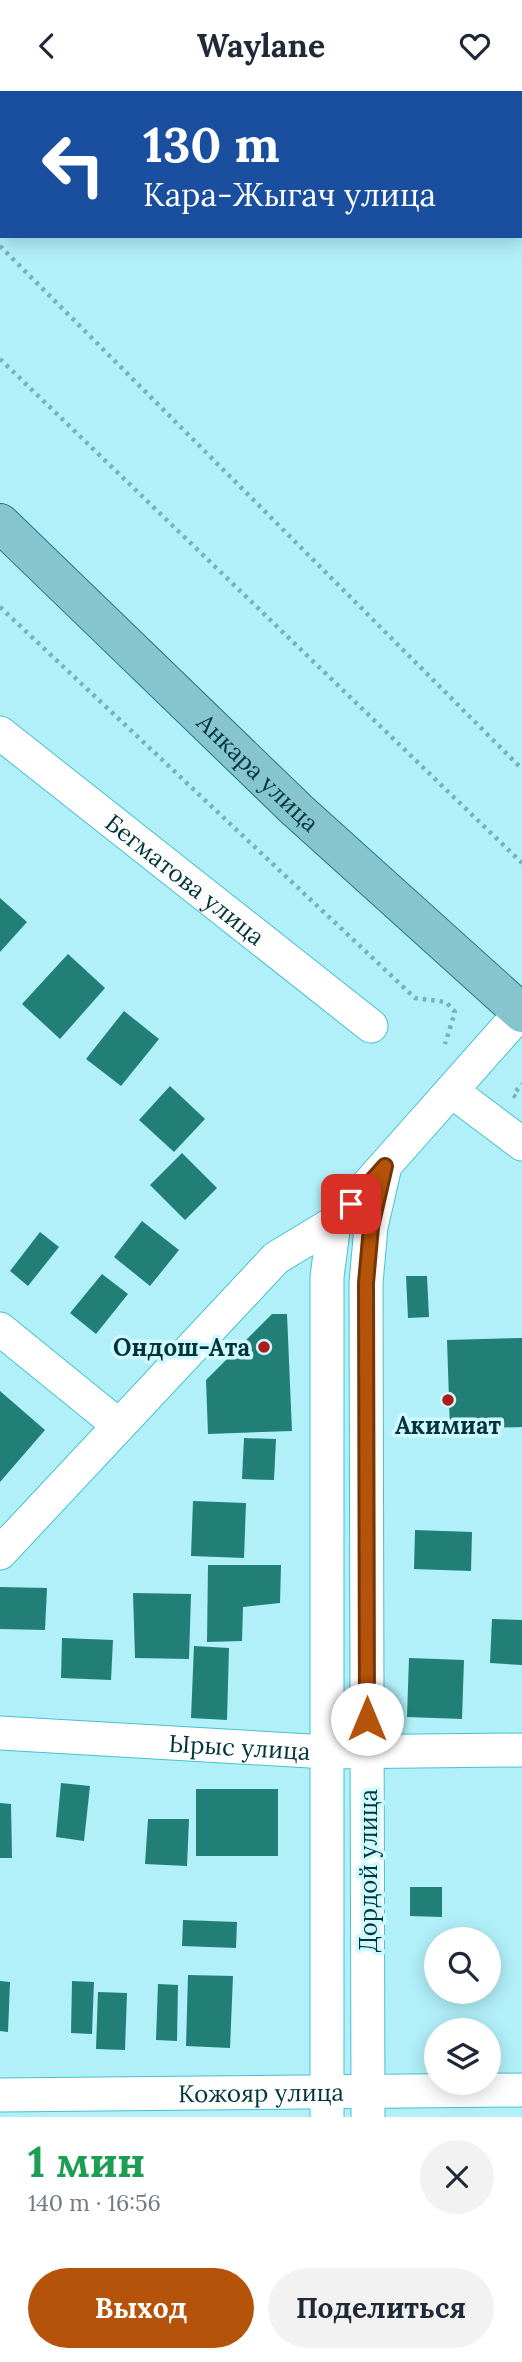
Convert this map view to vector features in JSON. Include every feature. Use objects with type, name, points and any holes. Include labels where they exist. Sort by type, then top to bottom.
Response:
[{"type":"main road","name":"Анкара улица","points":[[0,523],[297,810],[522,1013]]},
{"type":"street","name":"Бегматова улица","points":[[0,733],[370,1026]]},
{"type":"street","points":[[0,1553],[117,1424],[276,1258],[334,1223],[522,1013]]},
{"type":"street","points":[[453,1092],[522,1144]]},
{"type":"street","name":"Дордой улица","points":[[368,2103],[366,1283],[371,1227],[385,1166]]},
{"type":"street","name":"Дордой улица","points":[[327,2104],[327,1277],[334,1223]]},
{"type":"street","points":[[292,1248],[309,1255],[327,1277]]},
{"type":"street","points":[[0,1329],[117,1424]]},
{"type":"street","name":"Ырыс улица","points":[[0,1733],[327,1752],[522,1750]]},
{"type":"street","name":"Кожояр улица","points":[[0,2095],[327,2104],[368,2103],[522,2089]]},
{"type":"path","points":[[0,246],[522,769]]},
{"type":"path","points":[[0,359],[522,863]]},
{"type":"path","points":[[0,607],[415,998],[446,1002],[455,1012],[445,1044]]},
{"type":"path","points":[[513,1095],[522,1084]]},
{"type":"building","points":[[0,898],[27,922],[0,952]]},
{"type":"building","points":[[68,954],[105,988],[60,1039],[22,1004]]},
{"type":"building","points":[[124,1011],[159,1039],[121,1086],[86,1059]]},
{"type":"building","points":[[170,1086],[205,1119],[174,1152],[139,1120]]},
{"type":"building","points":[[182,1153],[217,1188],[185,1220],[150,1185]]},
{"type":"building","points":[[142,1221],[179,1250],[150,1286],[114,1257]]},
{"type":"building","points":[[40,1232],[59,1247],[28,1286],[10,1271]]},
{"type":"building","points":[[102,1274],[128,1294],[96,1334],[70,1313]]},
{"type":"building","points":[[406,1276],[427,1276],[429,1317],[408,1318]]},
{"type":"building","name":"Ондош-Ата","points":[[272,1314],[287,1314],[292,1431],[208,1434],[206,1380]]},
{"type":"building","points":[[522,1338],[522,1427],[450,1429],[447,1340]]},
{"type":"building","points":[[0,1391],[45,1430],[0,1482]]},
{"type":"building","points":[[244,1438],[276,1439],[274,1480],[242,1479]]},
{"type":"building","points":[[193,1501],[246,1503],[244,1558],[191,1556]]},
{"type":"building","points":[[415,1530],[472,1532],[471,1571],[414,1569]]},
{"type":"building","points":[[208,1565],[281,1565],[280,1603],[243,1607],[242,1641],[207,1642]]},
{"type":"building","points":[[0,1587],[47,1588],[45,1630],[0,1629]]},
{"type":"building","points":[[133,1593],[191,1594],[189,1659],[135,1658]]},
{"type":"building","points":[[492,1619],[522,1620],[522,1665],[490,1663]]},
{"type":"building","points":[[62,1638],[113,1640],[111,1680],[61,1678]]},
{"type":"building","points":[[194,1646],[229,1648],[227,1720],[191,1718]]},
{"type":"building","points":[[409,1658],[464,1660],[462,1719],[407,1717]]},
{"type":"building","points":[[61,1783],[90,1786],[84,1841],[56,1837]]},
{"type":"building","points":[[196,1789],[278,1789],[278,1856],[196,1856]]},
{"type":"building","points":[[0,1803],[11,1804],[12,1858],[0,1858]]},
{"type":"building","points":[[148,1819],[189,1819],[187,1866],[145,1864]]},
{"type":"building","points":[[410,1887],[442,1887],[442,1917],[410,1916]]},
{"type":"building","points":[[183,1920],[237,1922],[236,1948],[182,1946]]},
{"type":"building","points":[[188,1975],[233,1976],[230,2048],[186,2046]]},
{"type":"building","points":[[0,1981],[10,1982],[8,2032],[0,2031]]},
{"type":"building","points":[[72,1981],[94,1982],[92,2034],[71,2033]]},
{"type":"building","points":[[158,1984],[178,1985],[177,2041],[156,2040]]},
{"type":"building","points":[[98,1992],[127,1993],[125,2050],[96,2049]]},
{"type":"place","name":"Ондош-Ата","points":[[264,1347]]},
{"type":"place","name":"Акимиат","points":[[448,1400]]},
{"type":"route","points":[[351,1204],[385,1166],[371,1227],[366,1283],[367,1719]]}]
